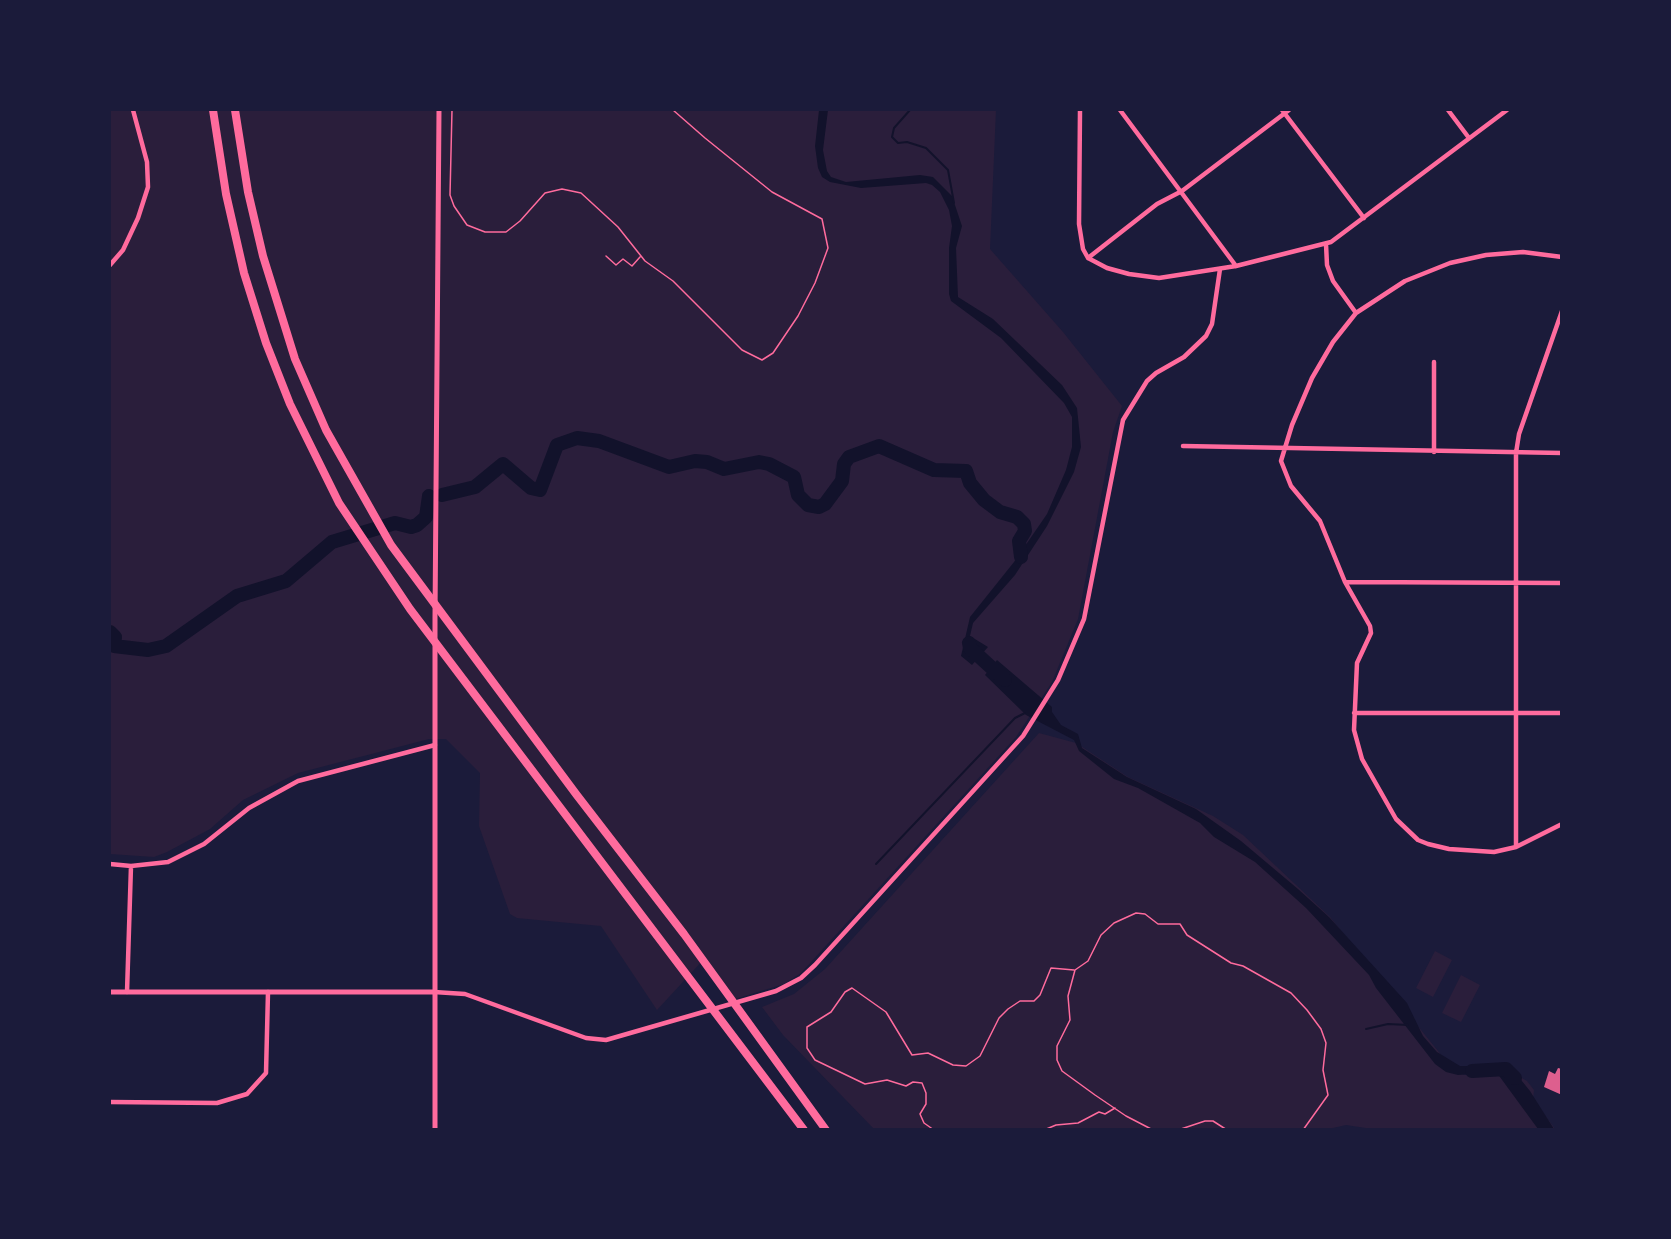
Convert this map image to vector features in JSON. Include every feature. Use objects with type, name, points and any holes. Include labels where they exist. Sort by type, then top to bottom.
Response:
[{"type":"highway","points":[[213,110],[226,194],[244,273],[260,323],[291,404],[339,503],[410,609],[804,1130]]},
{"type":"highway","points":[[235,110],[248,192],[263,256],[295,359],[326,430],[391,545],[576,794],[684,934],[826,1130]]},
{"type":"street","points":[[110,265],[123,250],[138,219],[148,186],[147,162],[134,110]]},
{"type":"street","points":[[435,1130],[439,110]]},
{"type":"street","points":[[1080,110],[1078,224],[1083,249],[1088,258],[1107,268],[1142,277],[1176,276],[1220,269],[1326,244],[1507,110]]},
{"type":"street","points":[[1120,110],[1236,266]]},
{"type":"street","points":[[1448,110],[1469,138]]},
{"type":"street","points":[[1088,258],[1158,204],[1182,191],[1285,111],[1364,218]]},
{"type":"street","points":[[1326,244],[1327,265],[1333,281],[1356,313]]},
{"type":"street","points":[[1562,257],[1523,252],[1486,255],[1450,263],[1405,281],[1356,313],[1336,338],[1312,378],[1292,425],[1281,461],[1285,477],[1320,521],[1345,582],[1370,626],[1371,633],[1357,663],[1354,713],[1356,741],[1362,759],[1389,810],[1405,830],[1418,840],[1449,849],[1494,852],[1516,847],[1562,824]]},
{"type":"street","points":[[110,992],[434,992],[465,994],[586,1038],[606,1040],[776,992],[801,978],[1023,736],[1037,717],[1076,644],[1086,609],[1124,420],[1147,381],[1156,373],[1184,357],[1206,336],[1212,324],[1220,269]]},
{"type":"street","points":[[1516,847],[1516,453],[1519,434],[1562,311]]},
{"type":"street","points":[[1434,362],[1434,452]]},
{"type":"street","points":[[1183,446],[1562,453]]},
{"type":"street","points":[[1345,582],[1562,583]]},
{"type":"street","points":[[1354,713],[1562,713]]},
{"type":"street","points":[[110,864],[131,866],[168,862],[204,844],[249,808],[298,781],[435,746]]},
{"type":"street","points":[[127,992],[131,866]]},
{"type":"street","points":[[110,1102],[217,1103],[247,1094],[266,1073],[268,992]]},
{"type":"path","points":[[452,110],[450,195],[454,206],[467,225],[484,232],[506,232],[520,221],[545,193],[562,189],[581,193],[618,227],[640,256],[673,281],[742,350],[762,360],[773,353],[798,316],[828,248],[822,219],[772,192],[673,110]]},
{"type":"path","points":[[606,256],[616,265],[623,259],[632,266],[640,256]]},
{"type":"path","points":[[1154,1130],[1126,1116],[1062,1071],[1057,1060],[1057,1046],[1070,1020],[1068,996],[1075,970],[1088,961],[1101,935],[1114,923],[1136,913],[1145,914],[1158,924],[1180,924],[1187,935],[1231,963],[1243,966],[1291,993],[1321,1029],[1326,1043],[1323,1070],[1328,1095],[1302,1130]]},
{"type":"path","points":[[934,1130],[924,1123],[920,1114],[926,1104],[926,1093],[922,1083],[913,1082],[906,1086],[887,1080],[865,1084],[815,1060],[807,1048],[807,1027],[831,1011],[845,992],[852,988],[886,1012],[903,1044],[912,1054],[928,1053],[953,1065],[966,1066],[980,1056],[999,1018],[1008,1009],[1020,1001],[1034,1001],[1040,995],[1052,969],[1075,970]]},
{"type":"path","points":[[1044,1130],[1056,1125],[1078,1122],[1099,1112],[1105,1114],[1115,1108]]},
{"type":"path","points":[[1178,1130],[1205,1120],[1214,1120],[1227,1130]]},
{"type":"shaded area","points":[[110,110],[996,110],[990,249],[1063,332],[1122,406],[1113,432],[1078,619],[1052,682],[1016,737],[801,973],[784,984],[735,999],[705,958],[657,1010],[601,926],[517,918],[510,914],[479,826],[480,773],[446,739],[429,739],[298,773],[243,800],[210,829],[154,857],[110,854]]},
{"type":"shaded area","points":[[819,110],[828,110],[823,150],[827,171],[831,177],[846,182],[920,175],[933,177],[952,196],[962,226],[956,248],[958,297],[993,319],[1062,385],[1077,408],[1081,447],[1074,472],[1047,526],[1015,575],[973,623],[970,636],[988,647],[972,665],[961,656],[970,617],[1014,562],[1047,514],[1066,470],[1072,447],[1072,417],[1064,403],[1001,338],[951,301],[949,248],[952,226],[949,210],[940,192],[926,183],[861,188],[830,182],[822,177],[818,168],[815,146]]},
{"type":"shaded area","points":[[997,660],[1052,707],[1052,712],[1061,725],[1078,734],[1082,748],[1127,777],[1196,809],[1241,841],[1298,889],[1329,917],[1407,1003],[1423,1036],[1437,1052],[1460,1066],[1495,1066],[1486,1073],[1458,1075],[1446,1072],[1435,1064],[1376,988],[1369,975],[1306,908],[1255,862],[1214,837],[1200,823],[1138,788],[1114,779],[1079,751],[1074,740],[1026,715],[985,675]]},
{"type":"shaded area","points":[[1039,733],[1076,743],[1128,777],[1213,816],[1243,835],[1330,917],[1446,1061],[1462,1074],[1475,1077],[1504,1073],[1515,1074],[1527,1081],[1534,1090],[1533,1099],[1555,1129],[1379,1130],[1346,1125],[1324,1130],[874,1129],[783,1035],[762,1007],[794,994],[825,969]]},
{"type":"shaded area","points":[[1435,951],[1452,960],[1433,997],[1416,988]]},
{"type":"shaded area","points":[[1461,975],[1480,985],[1461,1022],[1442,1013]]},
{"type":"shaded area","points":[[1509,1065],[1530,1091],[1554,1129],[1538,1129],[1497,1073]]},
{"type":"building","points":[[1558,1068],[1562,1069],[1562,1095],[1544,1087],[1549,1071],[1555,1074]]},
{"type":"waterway","points":[[910,110],[894,128],[892,137],[898,143],[907,142],[926,148],[948,170],[954,203]]},
{"type":"waterway","points":[[442,495],[475,487],[503,464],[531,488],[540,490],[557,445],[577,438],[599,441],[669,467],[695,461],[707,462],[724,469],[759,462],[769,464],[794,477],[798,495],[808,505],[819,507],[825,504],[842,481],[844,464],[849,457],[879,446],[934,470],[966,471],[970,483],[984,500],[1000,512],[1017,517],[1024,524],[1025,531],[1019,541],[1021,557]]},
{"type":"waterway","points":[[110,632],[115,637],[114,646],[148,650],[166,646],[237,596],[286,581],[332,542],[395,523],[411,527],[417,525],[426,517],[429,496]]},
{"type":"waterway","points":[[969,643],[970,648],[1005,680]]},
{"type":"waterway","points":[[876,864],[1015,718],[1025,713]]},
{"type":"waterway","points":[[1366,1029],[1388,1024],[1408,1025]]},
{"type":"waterway","points":[[1472,1071],[1506,1069],[1515,1078]]}]
